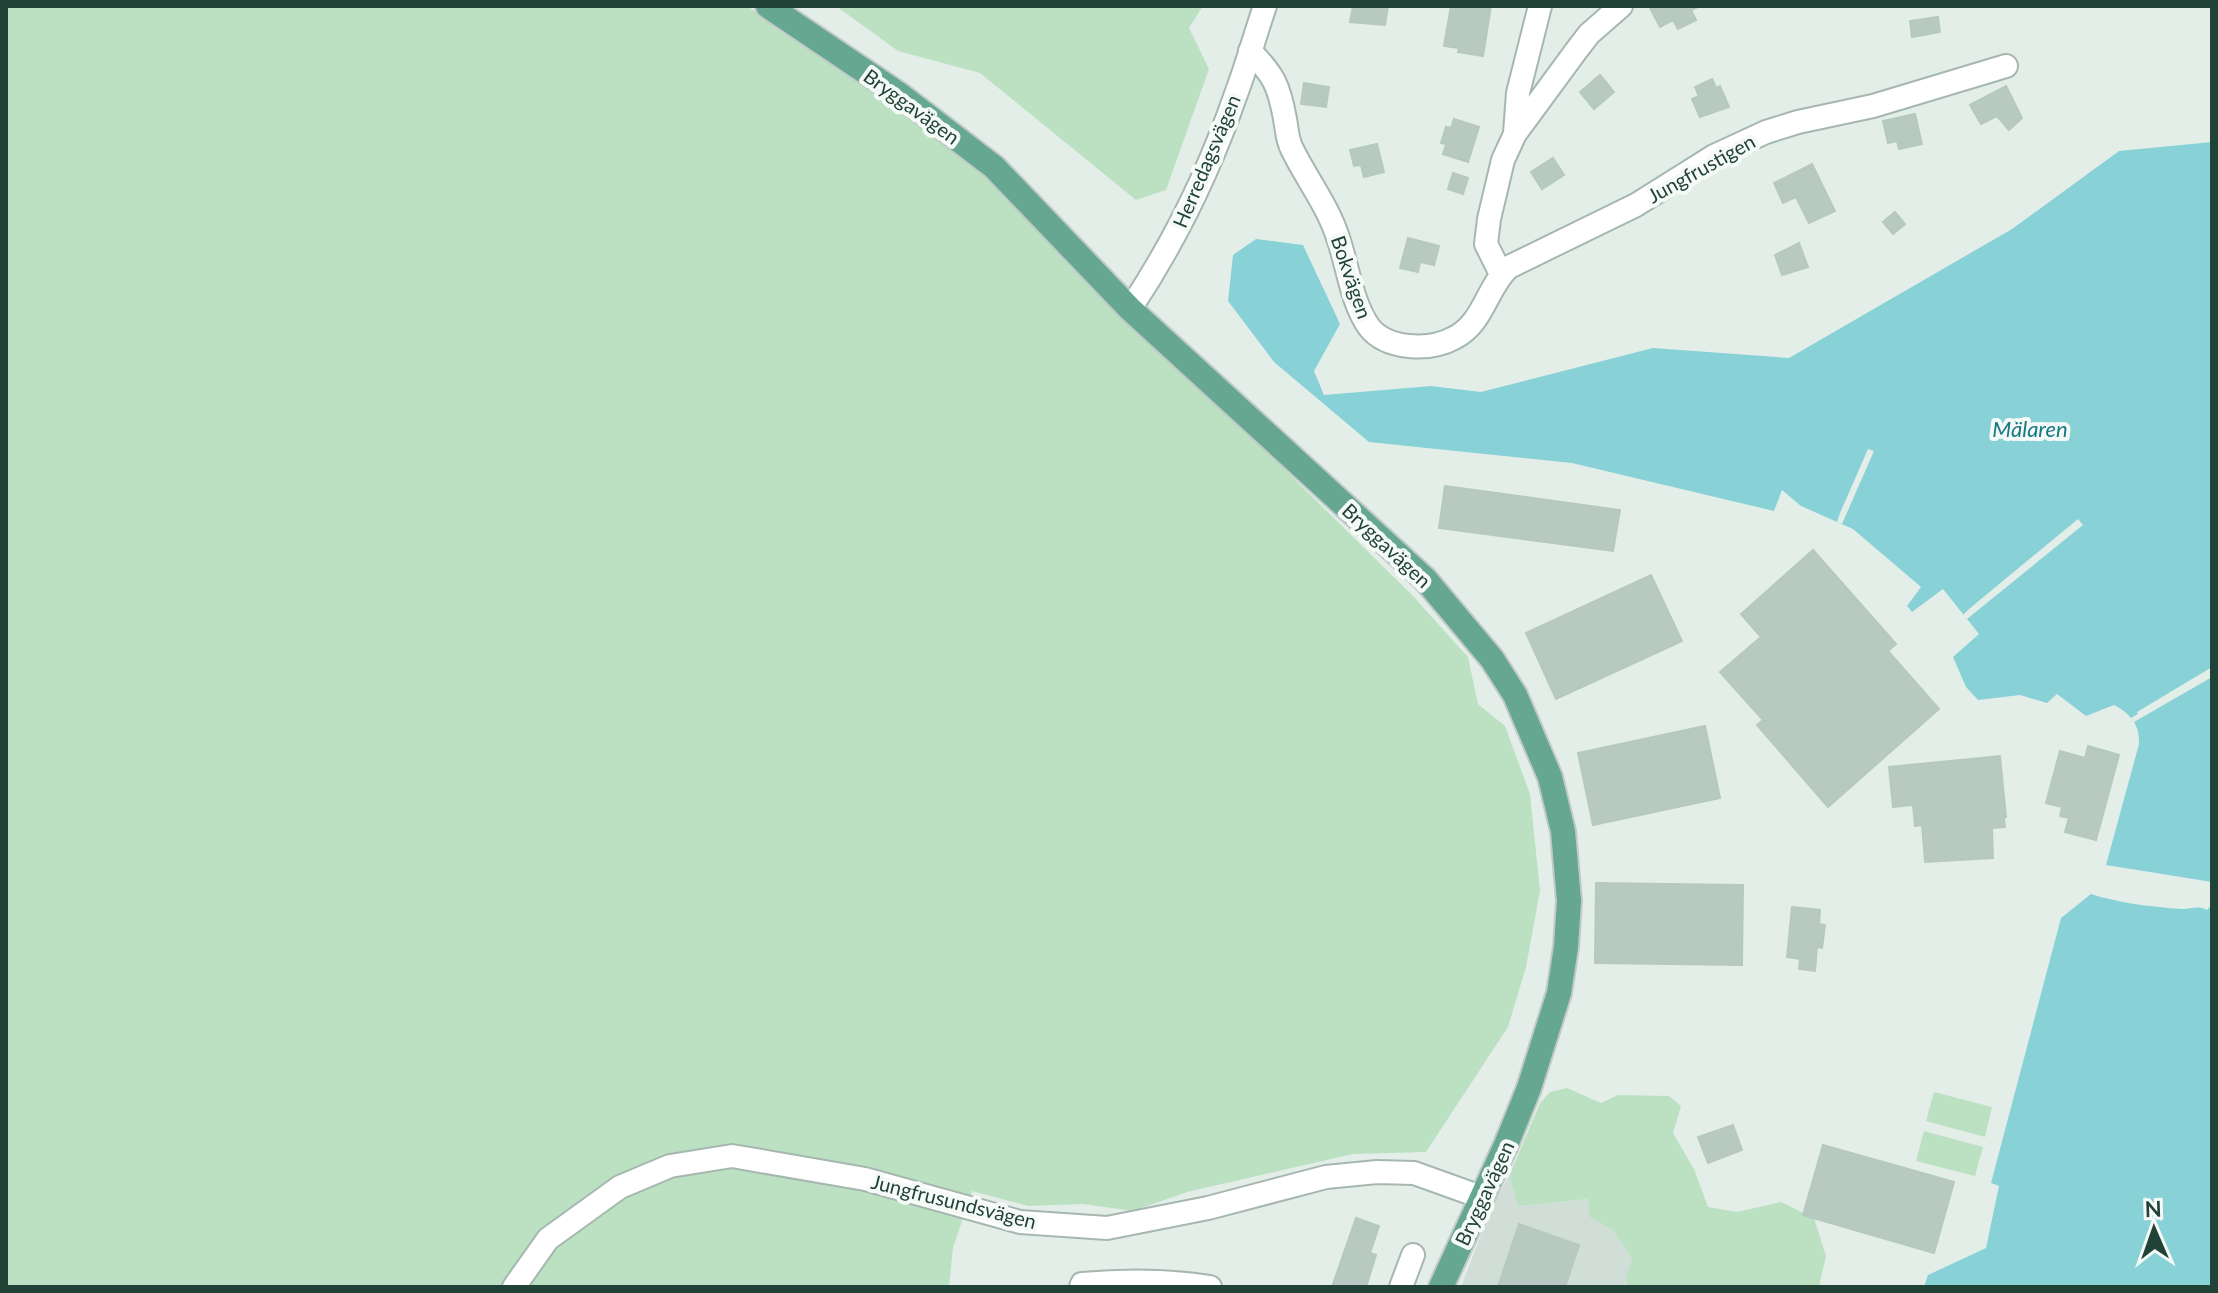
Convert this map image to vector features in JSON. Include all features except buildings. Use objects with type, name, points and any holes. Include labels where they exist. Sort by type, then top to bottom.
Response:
[{"type":"main road","name":"Bryggavägen","points":[[768,6],[900,95],[994,167],[1130,309],[1425,579],[1492,659],[1515,695],[1550,777],[1563,831],[1569,901],[1566,947],[1559,993],[1529,1088],[1441,1287]]},
{"type":"street","name":"Herredagsvägen","points":[[1130,309],[1159,266],[1178,227],[1231,108],[1265,6]]},
{"type":"street","points":[[1515,134],[1518,93],[1540,6]]},
{"type":"street","points":[[1501,274],[1486,244],[1503,160],[1515,134],[1589,34],[1621,6]]},
{"type":"street","name":"Bokvägen","points":[[1250,51],[1270,72],[1280,91],[1290,146],[1332,220],[1357,303],[1370,328],[1392,342],[1415,346],[1435,345],[1454,338],[1480,314],[1501,274]]},
{"type":"street","name":"Jungfrustigen","points":[[1501,274],[1509,267],[1636,205],[1714,156],[1753,138],[1798,122],[1873,106],[2006,66]]},
{"type":"street","name":"Jungfrusundsvägen","points":[[514,1287],[548,1239],[620,1187],[670,1166],[732,1156],[865,1179],[1020,1222],[1107,1228],[1208,1208],[1326,1177],[1377,1172],[1414,1173],[1481,1197]]},
{"type":"street","points":[[1401,1287],[1413,1255]]},
{"type":"street","points":[[1081,1287],[1082,1284],[1133,1279],[1177,1281],[1210,1287]]},
{"type":"shaded area","points":[[1509,1176],[1518,1206],[1588,1199],[1589,1217],[1613,1230],[1632,1259],[1625,1279],[1629,1287],[1461,1287],[1492,1206]]},
{"type":"green space","points":[[6,6],[747,6],[890,102],[983,172],[1413,596],[1468,657],[1478,704],[1505,726],[1530,794],[1540,891],[1526,967],[1508,1027],[1426,1152],[1353,1154],[1187,1192],[1133,1211],[1083,1204],[1028,1206],[972,1191],[953,1248],[949,1287],[6,1287]]},
{"type":"green space","points":[[836,6],[1203,6],[1189,28],[1209,69],[1166,190],[1136,200],[980,73],[898,51]]},
{"type":"green space","points":[[1567,1088],[1601,1103],[1618,1095],[1669,1096],[1681,1106],[1673,1133],[1694,1169],[1708,1207],[1737,1212],[1781,1202],[1814,1218],[1826,1256],[1819,1287],[1629,1287],[1625,1279],[1632,1259],[1613,1230],[1589,1217],[1588,1199],[1518,1206],[1509,1176],[1540,1103],[1550,1092]]},
{"type":"green space","points":[[1934,1092],[1992,1107],[1985,1137],[1926,1121]]},
{"type":"green space","points":[[1924,1131],[1983,1147],[1975,1176],[1916,1161]]},
{"type":"water","name":"Mälaren","points":[[2212,142],[2212,882],[2106,865],[2139,744],[2133,721],[2114,705],[2086,716],[2057,694],[2047,703],[2020,695],[1978,700],[1966,687],[1953,657],[1979,634],[1943,589],[1912,612],[1907,606],[1921,587],[1853,529],[1801,506],[1782,490],[1774,511],[1572,463],[1369,442],[1274,362],[1228,301],[1233,255],[1256,239],[1303,245],[1340,324],[1314,371],[1324,395],[1431,386],[1481,392],[1653,348],[1789,358],[2012,229],[2119,151]]},
{"type":"water","points":[[2091,894],[2124,902],[2182,909],[2198,907],[2207,910],[2212,904],[2212,1287],[1924,1287],[1928,1275],[1986,1248],[1999,1186],[1991,1183],[2061,918]]},
{"type":"pier","points":[[1868,449],[1874,451],[1842,524],[1837,522],[1840,513]]},
{"type":"pier","points":[[2078,519],[2083,525],[1967,619],[1963,615],[1969,609]]},
{"type":"pier","points":[[2212,667],[2212,677],[2134,722],[2131,718],[2137,712]]}]
